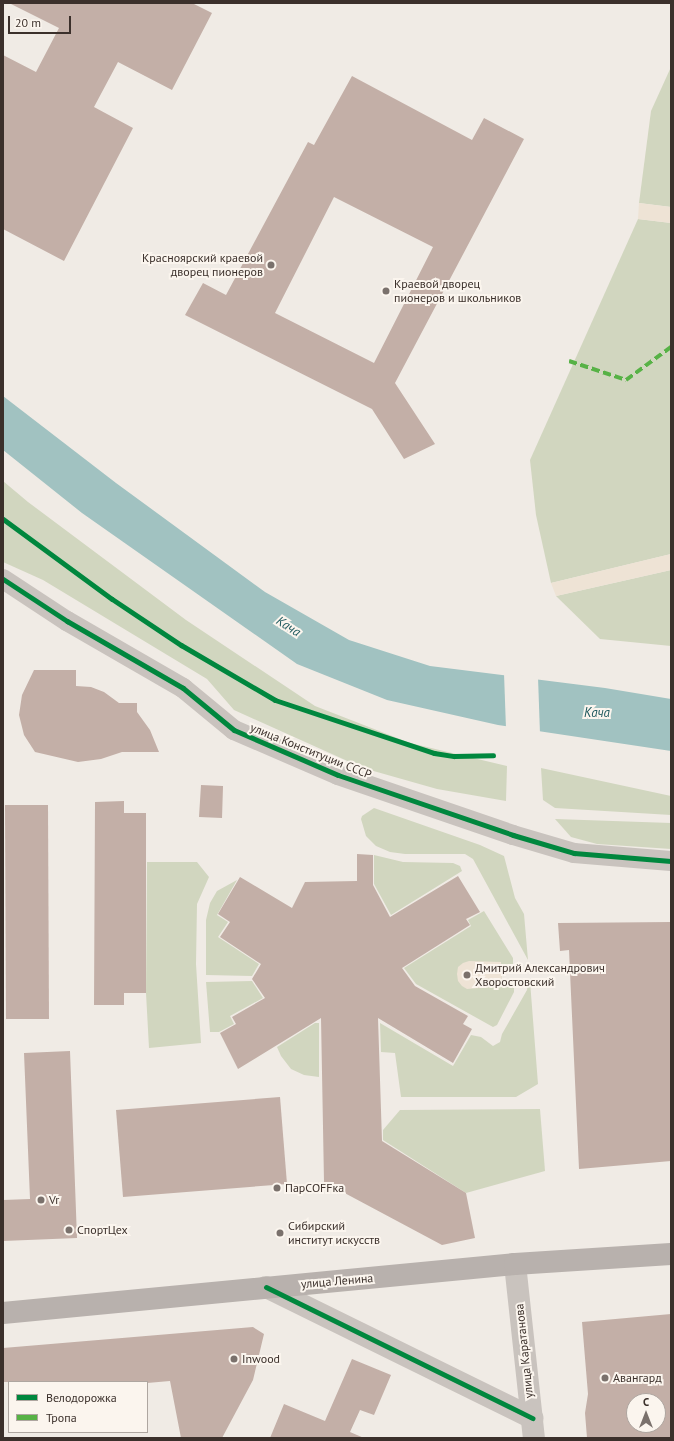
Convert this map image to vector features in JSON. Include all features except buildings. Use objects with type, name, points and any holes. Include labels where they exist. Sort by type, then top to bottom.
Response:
[{"type":"main road","name":"улица Ленина","points":[[3,1313],[515,1264],[671,1254]]},
{"type":"street","name":"улица Конституции СССР","points":[[3,579],[67,621],[183,688],[234,730],[338,775],[513,835],[574,853],[671,860]]},
{"type":"street","name":"улица Каратанова","points":[[515,1264],[533,1428]]},
{"type":"street","points":[[266,1287],[533,1428]]},
{"type":"green space","points":[[671,67],[671,207],[639,203],[651,111]]},
{"type":"green space","points":[[638,219],[671,223],[671,554],[551,583],[536,515],[530,460]]},
{"type":"green space","points":[[3,481],[28,502],[186,620],[315,706],[410,743],[507,766],[506,801],[437,789],[363,768],[234,710],[207,679],[43,580],[3,562]]},
{"type":"green space","points":[[671,570],[671,646],[600,639],[556,596]]},
{"type":"green space","points":[[541,768],[671,796],[671,815],[555,808],[543,800]]},
{"type":"green space","points":[[374,808],[480,845],[504,856],[515,898],[524,914],[528,960],[473,859],[465,854],[405,854],[390,852],[376,846],[366,836],[361,819],[362,816]]},
{"type":"green space","points":[[555,819],[671,823],[671,849],[597,844],[571,837]]},
{"type":"green space","points":[[374,855],[403,862],[453,863],[460,866],[462,871],[391,915],[374,884]]},
{"type":"green space","points":[[147,862],[197,862],[209,877],[197,904],[196,964],[201,1043],[149,1048],[146,993]]},
{"type":"green space","points":[[237,880],[217,915],[228,922],[218,937],[259,964],[252,976],[206,975],[206,920],[210,903],[217,891]]},
{"type":"green space","points":[[484,911],[513,958],[513,964],[507,968],[501,968],[502,985],[502,981],[511,982],[514,985],[514,992],[497,1025],[493,1027],[416,984],[404,968],[471,926],[468,920]]},
{"type":"green space","points":[[252,981],[263,998],[230,1016],[234,1024],[219,1032],[210,1032],[206,982]]},
{"type":"green space","points":[[528,981],[530,981],[538,1084],[516,1097],[401,1097],[395,1053],[381,1052],[380,1023],[453,1066],[471,1035],[481,1037],[493,1046],[500,1042],[502,1034],[527,990]]},
{"type":"green space","points":[[315,1023],[319,1023],[319,1077],[304,1075],[291,1069],[281,1056],[277,1047]]},
{"type":"green space","points":[[540,1109],[545,1171],[466,1193],[383,1140],[383,1130],[400,1110]]},
{"type":"shaded area","points":[[639,203],[671,207],[671,223],[638,219]]},
{"type":"shaded area","points":[[671,554],[671,570],[556,596],[551,583]]},
{"type":"shaded area","points":[[469,961],[501,962],[502,986],[467,989],[462,986],[458,981],[458,967]]},
{"type":"water","name":"Кача","points":[[3,396],[116,483],[265,592],[349,640],[430,666],[605,688],[671,699],[671,751],[498,725],[387,700],[297,664],[82,513],[3,450]]},
{"type":"pier","points":[[504,673],[538,677],[540,734],[506,729]]},
{"type":"marked path","points":[[569,361],[626,380],[671,347]]},
{"type":"cycle path","points":[[3,519],[112,599],[181,645],[275,700],[434,753],[454,756],[493,755]]},
{"type":"cycle path","points":[[3,579],[67,621],[183,688],[234,730],[338,775],[513,835],[574,853],[671,861]]},
{"type":"cycle path","points":[[266,1287],[532,1418]]},
{"type":"place","name":"Красноярский краевой дворец пионеров","points":[[271,265]]},
{"type":"place","name":"Краевой дворец пионеров и школьников","points":[[386,291]]},
{"type":"place","name":"Дмитрий Александрович Хворостовский","points":[[467,975]]},
{"type":"place","name":"ПарCOFFка","points":[[277,1188]]},
{"type":"place","name":"Vr","points":[[41,1200]]},
{"type":"place","name":"СпортЦех","points":[[69,1230]]},
{"type":"place","name":"Сибирский институт искусств","points":[[280,1233]]},
{"type":"place","name":"Inwood","points":[[234,1359]]},
{"type":"place","name":"Авангард","points":[[605,1378]]}]
